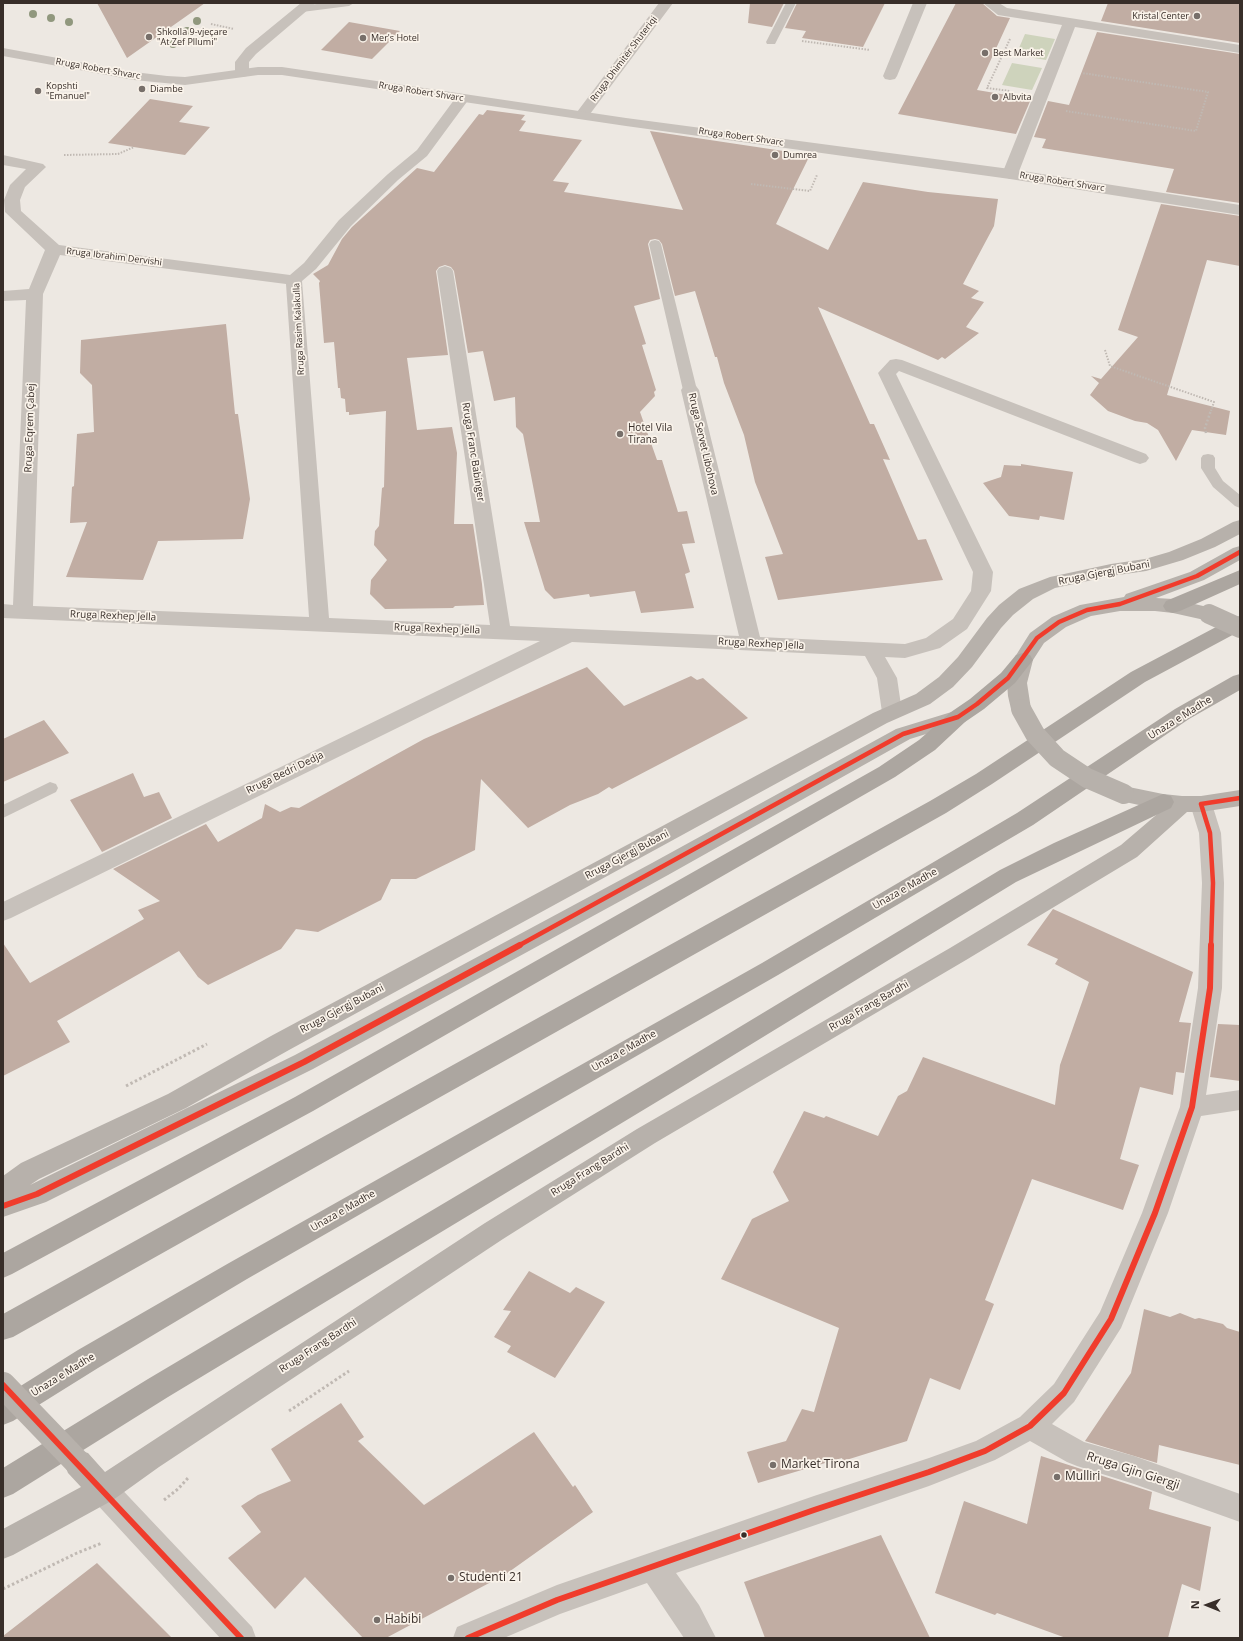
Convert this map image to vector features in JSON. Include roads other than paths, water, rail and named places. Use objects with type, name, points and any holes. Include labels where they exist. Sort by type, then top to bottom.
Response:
[{"type":"highway","points":[[1173,606],[1240,576]]},
{"type":"highway","points":[[3,1328],[938,807],[984,779],[1138,677],[1240,623]]},
{"type":"highway","points":[[3,1266],[304,1104],[887,772],[927,745],[958,717],[977,704],[1008,678],[1023,660]]},
{"type":"highway","name":"Unaza e Madhe","points":[[3,1412],[88,1359],[238,1271],[770,969],[1025,819],[1182,714],[1240,681]]},
{"type":"highway","points":[[3,1484],[158,1388],[672,1080],[1008,876],[1062,849],[1108,829],[1182,803]]},
{"type":"main road","name":"Rruga Gjergj Bubani","points":[[3,1190],[30,1171],[177,1101],[287,1039],[892,712],[922,699],[946,682],[965,662],[1006,610],[1026,594],[1050,583],[1111,570],[1146,565],[1176,556],[1208,543],[1240,526]]},
{"type":"main road","points":[[1240,552],[1197,576],[1120,604],[1087,610],[1059,622],[1037,638],[1023,660],[1017,683],[1021,709],[1035,734],[1057,758],[1087,778],[1124,794],[1182,803],[1240,798]]},
{"type":"main road","points":[[1120,604],[1155,604],[1173,606],[1209,614],[1240,628]]},
{"type":"main road","points":[[3,1206],[37,1194],[304,1062],[660,869],[903,734],[958,717]]},
{"type":"main road","name":"Rruga Frang Bardhi","points":[[3,1545],[103,1490],[149,1458],[494,1231],[646,1136],[958,954],[1129,851],[1182,803]]},
{"type":"main road","points":[[3,1385],[103,1490]]},
{"type":"street","name":"Rruga Dhimitër Shuteriqi","points":[[582,115],[666,3]]},
{"type":"street","points":[[890,76],[920,3]]},
{"type":"street","points":[[990,3],[1003,12],[1240,49]]},
{"type":"street","points":[[242,73],[242,62],[251,51],[306,6]]},
{"type":"street","points":[[1010,174],[1070,23]]},
{"type":"street","name":"Rruga Robert Shvarc","points":[[3,52],[155,79],[185,81],[242,73],[282,71],[462,99],[1010,174],[1240,210]]},
{"type":"street","name":"Rruga Rasim Kalakulla","points":[[319,624],[294,280],[310,266],[345,223],[393,177],[422,153],[462,99]]},
{"type":"street","name":"Rruga Ibrahim Dervishi","points":[[3,160],[38,167],[18,185],[12,200],[13,212],[54,249],[294,280]]},
{"type":"street","name":"Rruga Eqrem Çabej","points":[[23,612],[35,294],[54,249]]},
{"type":"street","name":"Rruga Franc Babinger","points":[[445,271],[501,632]]},
{"type":"street","points":[[3,296],[35,294]]},
{"type":"street","name":"Rruga Rexhep Jella","points":[[3,611],[905,651],[934,643],[960,624],[981,591],[983,572],[886,373],[896,364],[1140,458]]},
{"type":"street","name":"Rruga Servet Libohova","points":[[690,390],[751,643]]},
{"type":"street","name":"Rruga Bedri Dedja","points":[[3,912],[567,635]]},
{"type":"street","points":[[871,650],[887,678],[892,712]]},
{"type":"street","points":[[468,1638],[557,1600],[985,1451],[1030,1426],[1064,1392],[1111,1319],[1155,1213],[1192,1107],[1210,988],[1213,891],[1210,833],[1182,803]]},
{"type":"street","points":[[1192,1107],[1240,1100]]},
{"type":"street","name":"Rruga Gjin Giergji","points":[[1030,1426],[1078,1453],[1134,1470],[1240,1508]]},
{"type":"street","points":[[103,1490],[241,1638]]},
{"type":"street","points":[[654,1567],[688,1616],[701,1638]]},
{"type":"lane","points":[[306,6],[349,3]]},
{"type":"lane","points":[[772,40],[791,3]]},
{"type":"lane","name":"Rruga Servet Libohova","points":[[655,244],[690,390]]},
{"type":"lane","points":[[1208,458],[1208,468],[1218,484],[1240,503]]},
{"type":"lane","points":[[3,812],[50,788]]},
{"type":"place","name":"Kristal Center","points":[[1197,16]]},
{"type":"place","name":"Shkolla 9-vjeçare \"At Zef Pllumi\"","points":[[149,37]]},
{"type":"place","name":"Mer's Hotel","points":[[363,38]]},
{"type":"place","name":"Best Market","points":[[985,53]]},
{"type":"place","name":"Diambe","points":[[142,89]]},
{"type":"place","name":"Kopshti \"Emanuel\"","points":[[38,91]]},
{"type":"place","name":"Albvita","points":[[995,97]]},
{"type":"place","name":"Dumrea","points":[[775,155]]},
{"type":"place","name":"Hotel Vila Tirana","points":[[620,434]]},
{"type":"place","name":"Market Tirona","points":[[773,1465]]},
{"type":"place","name":"Mulliri","points":[[1057,1477]]},
{"type":"place","name":"Studenti 21","points":[[451,1578]]},
{"type":"place","name":"Habibi","points":[[377,1620]]}]
